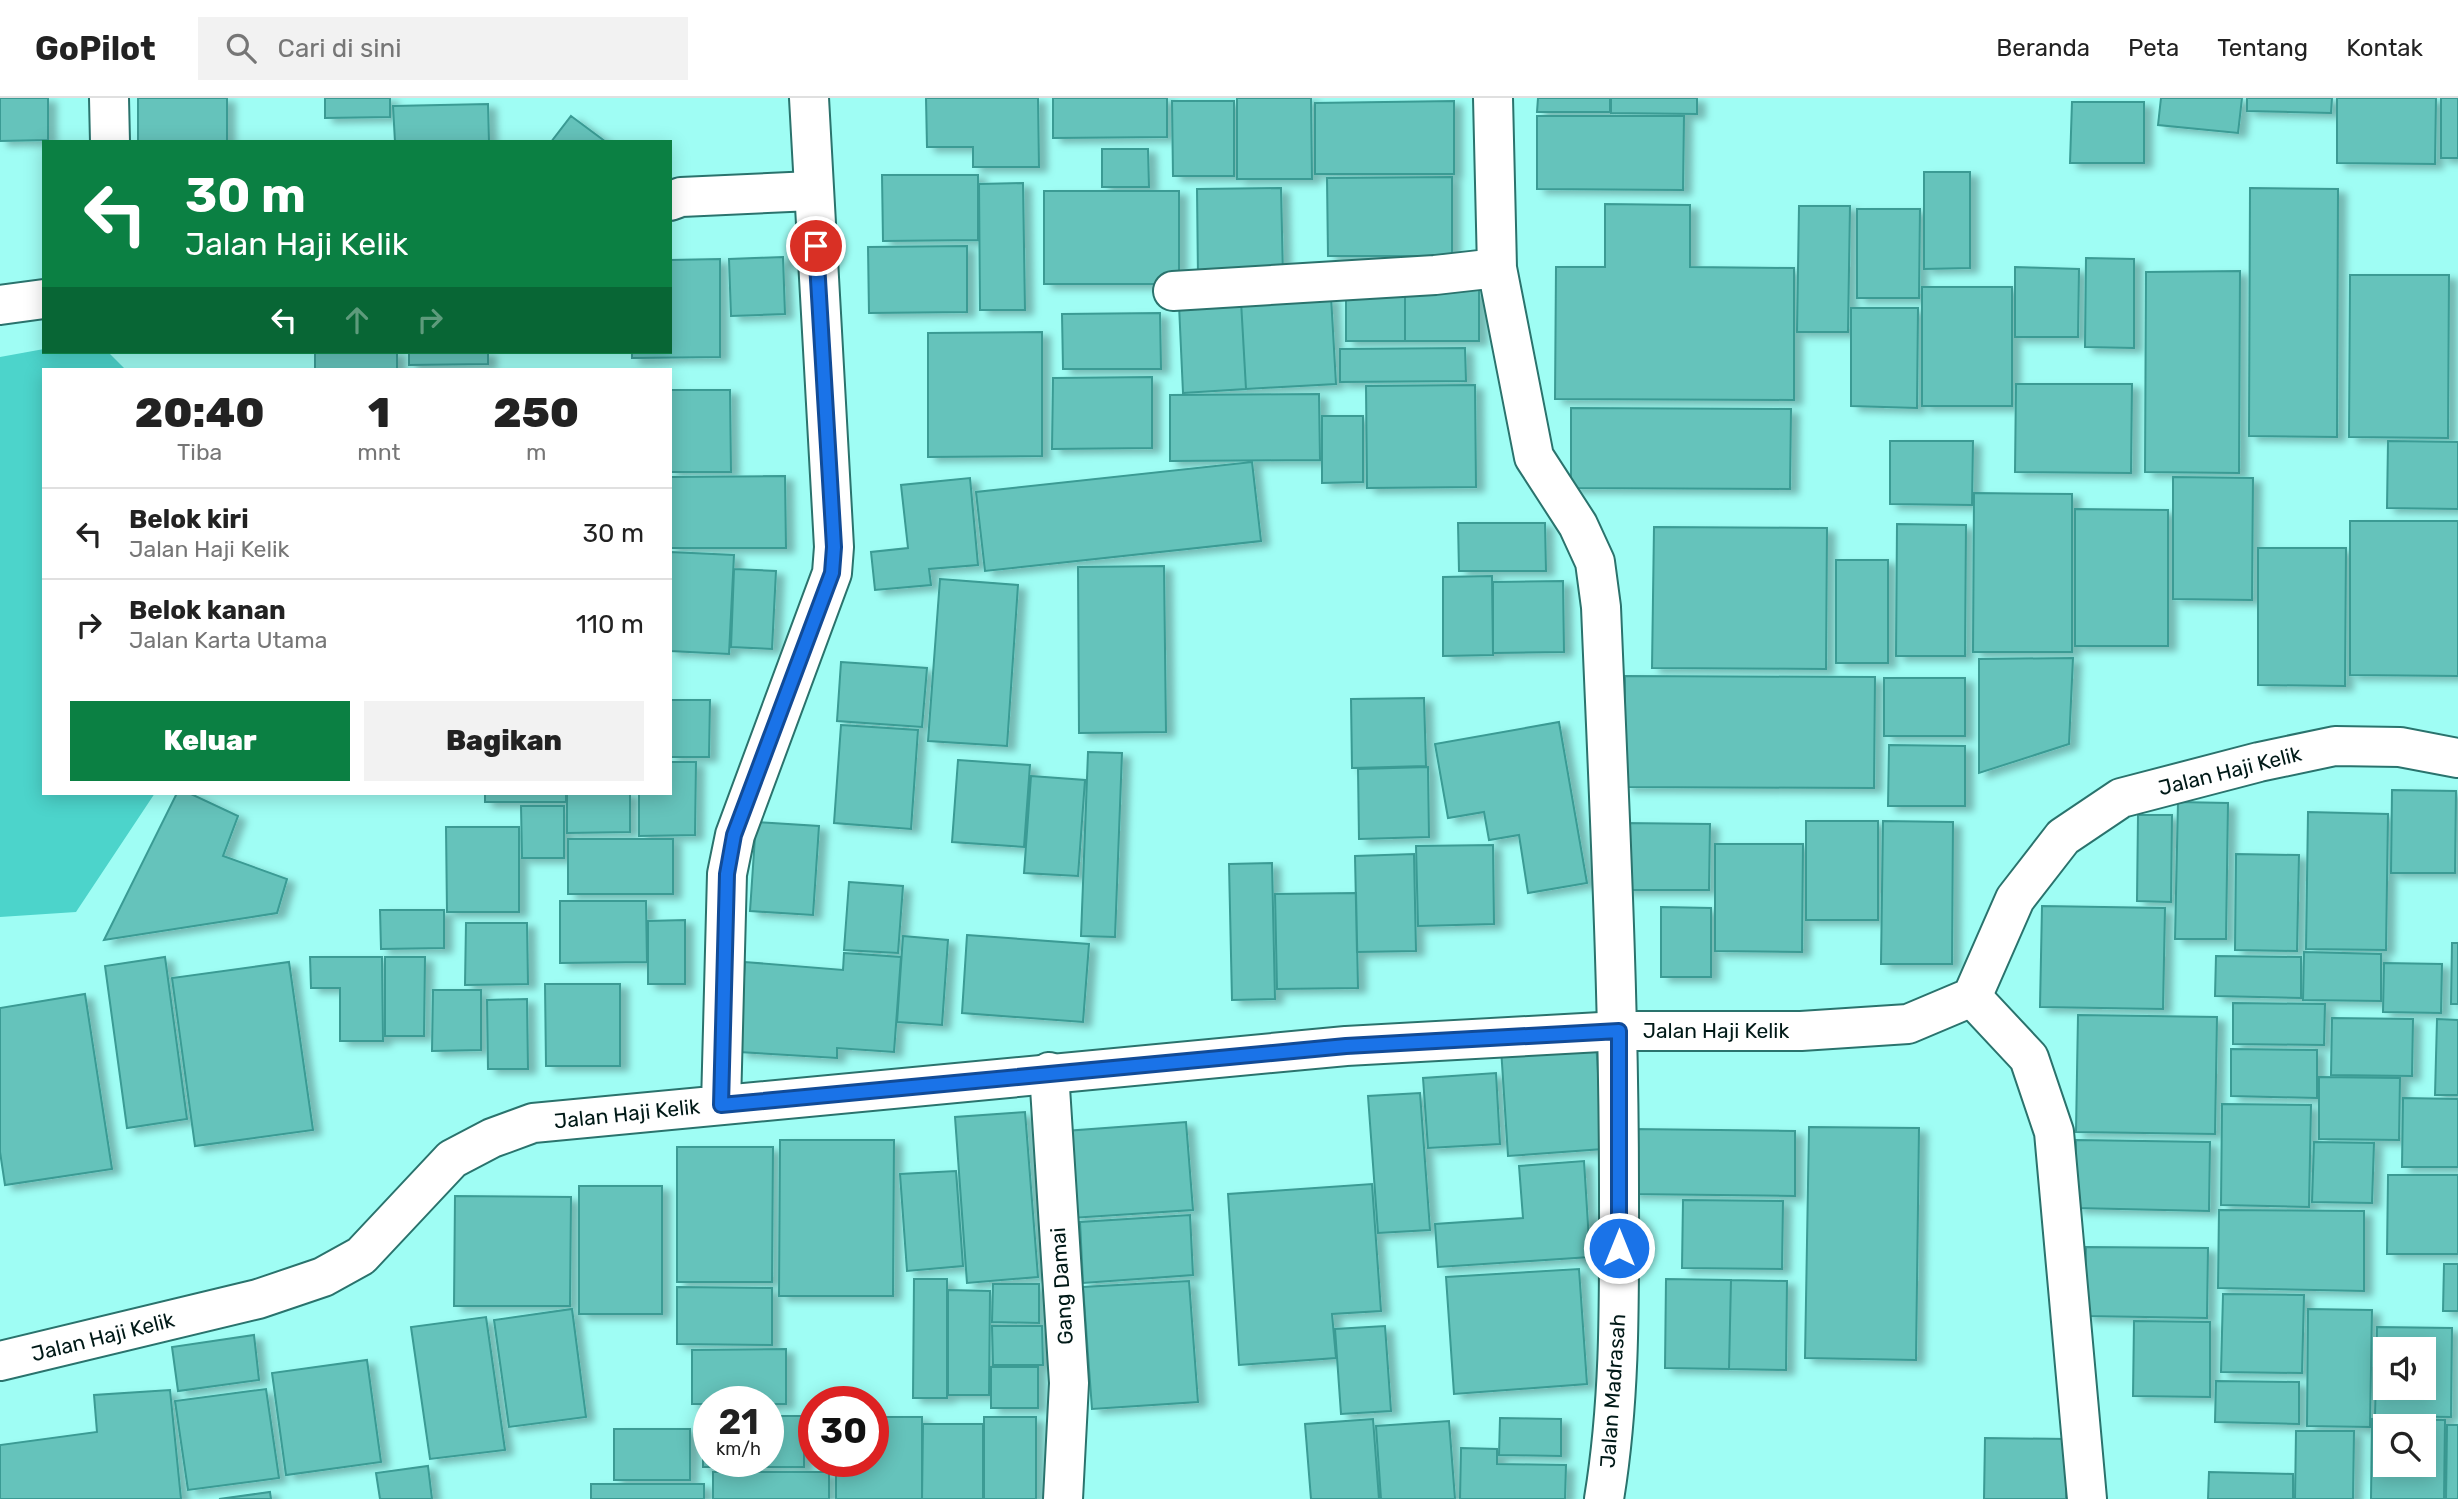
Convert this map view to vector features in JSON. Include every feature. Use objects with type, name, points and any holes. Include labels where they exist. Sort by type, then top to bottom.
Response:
[{"type":"street","points":[[109,98],[110,140]]},
{"type":"street","points":[[721,1105],[727,874],[734,835],[832,573],[833,533],[812,191],[809,98]]},
{"type":"street","points":[[1483,98],[1493,98]]},
{"type":"street","name":"Jalan Madrasah","points":[[1493,98],[1497,268],[1534,457],[1578,525],[1595,562],[1601,607],[1619,1031],[1619,1357],[1612,1449],[1604,1499]]},
{"type":"street","points":[[672,200],[681,197],[812,191]]},
{"type":"street","points":[[1173,291],[1435,275],[1497,268]]},
{"type":"street","points":[[0,305],[42,299]]},
{"type":"street","name":"Jalan Haji Kelik","points":[[0,1361],[258,1299],[323,1277],[361,1256],[452,1159],[492,1138],[533,1123],[1049,1072],[1346,1046],[1619,1031],[1801,1031],[1908,1024],[1972,996],[2015,899],[2063,837],[2121,798],[2259,762],[2335,746],[2400,747],[2458,758]]},
{"type":"street","points":[[1972,996],[2029,1058],[2054,1132],[2087,1499]]},
{"type":"street","name":"Gang Damai","points":[[1049,1072],[1069,1383],[1063,1499]]},
{"type":"shaded area","points":[[42,349],[42,354],[110,354],[124,368],[42,368],[42,795],[154,795],[76,912],[0,917],[0,357]]},
{"type":"building","points":[[0,98],[48,98],[48,140],[0,141]]},
{"type":"building","points":[[138,98],[227,98],[227,140],[138,140]]},
{"type":"building","points":[[325,98],[390,98],[390,117],[325,118]]},
{"type":"building","points":[[926,98],[1038,98],[1039,167],[973,167],[973,147],[927,147]]},
{"type":"building","points":[[1053,98],[1167,98],[1167,137],[1053,138]]},
{"type":"building","points":[[1237,98],[1311,98],[1312,179],[1237,179]]},
{"type":"building","points":[[1538,98],[1610,98],[1610,112],[1537,112]]},
{"type":"building","points":[[1611,98],[1697,98],[1697,114],[1611,113]]},
{"type":"building","points":[[2161,98],[2242,98],[2238,133],[2158,125]]},
{"type":"building","points":[[2247,98],[2332,98],[2331,113],[2247,111]]},
{"type":"building","points":[[2337,98],[2436,98],[2435,164],[2337,163]]},
{"type":"building","points":[[2441,98],[2458,98],[2458,158],[2441,158]]},
{"type":"building","points":[[1172,101],[1234,101],[1234,176],[1173,176]]},
{"type":"building","points":[[1454,101],[1454,174],[1315,174],[1315,103]]},
{"type":"building","points":[[2072,102],[2144,102],[2144,163],[2070,163]]},
{"type":"building","points":[[488,104],[489,140],[395,140],[393,106]]},
{"type":"building","points":[[571,116],[603,140],[553,140]]},
{"type":"building","points":[[1537,116],[1684,116],[1683,190],[1537,189]]},
{"type":"building","points":[[1102,149],[1148,149],[1149,187],[1102,187]]},
{"type":"building","points":[[1924,172],[1970,172],[1970,268],[1924,269]]},
{"type":"building","points":[[882,175],[978,175],[978,240],[883,241]]},
{"type":"building","points":[[1452,177],[1452,256],[1328,256],[1327,178]]},
{"type":"building","points":[[1023,183],[1025,310],[980,310],[979,184]]},
{"type":"building","points":[[1281,188],[1283,277],[1198,278],[1197,189]]},
{"type":"building","points":[[2250,188],[2338,189],[2337,437],[2249,436]]},
{"type":"building","points":[[1044,191],[1179,191],[1179,284],[1044,284]]},
{"type":"building","points":[[1605,204],[1690,205],[1690,267],[1794,268],[1794,400],[1555,399],[1556,267],[1605,267]]},
{"type":"building","points":[[1799,206],[1850,206],[1848,332],[1797,332]]},
{"type":"building","points":[[1857,209],[1920,209],[1919,298],[1857,298]]},
{"type":"building","points":[[967,246],[967,312],[869,313],[868,247]]},
{"type":"building","points":[[783,257],[785,314],[731,316],[729,259]]},
{"type":"building","points":[[2086,258],[2134,259],[2134,348],[2085,347]]},
{"type":"building","points":[[720,259],[720,357],[632,358],[632,354],[672,354],[672,260]]},
{"type":"building","points":[[2015,267],[2079,269],[2078,337],[2015,337]]},
{"type":"building","points":[[2240,271],[2239,473],[2145,472],[2146,272]]},
{"type":"building","points":[[2350,275],[2449,275],[2448,438],[2349,437]]},
{"type":"building","points":[[1922,287],[2012,287],[2012,406],[1922,406]]},
{"type":"building","points":[[1405,290],[1479,290],[1479,341],[1405,341]]},
{"type":"building","points":[[1405,290],[1405,341],[1346,341],[1346,291]]},
{"type":"building","points":[[1331,296],[1336,384],[1246,389],[1241,301]]},
{"type":"building","points":[[1241,301],[1246,389],[1183,393],[1179,305]]},
{"type":"building","points":[[1851,308],[1918,308],[1917,408],[1851,406]]},
{"type":"building","points":[[1160,313],[1161,369],[1063,369],[1062,314]]},
{"type":"building","points":[[1042,332],[1042,456],[928,457],[928,333]]},
{"type":"building","points":[[1465,348],[1466,381],[1340,382],[1340,349]]},
{"type":"building","points":[[315,354],[397,354],[397,368],[315,368]]},
{"type":"building","points":[[409,354],[488,354],[488,364],[409,365]]},
{"type":"building","points":[[1152,377],[1152,448],[1052,449],[1053,378]]},
{"type":"building","points":[[2016,384],[2132,384],[2131,473],[2015,472]]},
{"type":"building","points":[[1475,385],[1476,487],[1367,488],[1366,386]]},
{"type":"building","points":[[672,390],[730,390],[731,472],[672,472]]},
{"type":"building","points":[[1319,394],[1320,460],[1170,461],[1170,395]]},
{"type":"building","points":[[1571,408],[1791,409],[1790,489],[1571,488]]},
{"type":"building","points":[[1322,416],[1363,416],[1363,482],[1322,483]]},
{"type":"building","points":[[1890,441],[1973,441],[1972,505],[1890,504]]},
{"type":"building","points":[[2388,441],[2458,442],[2458,509],[2387,508]]},
{"type":"building","points":[[1252,462],[1261,541],[985,571],[976,492]]},
{"type":"building","points":[[785,476],[786,548],[672,548],[672,477]]},
{"type":"building","points":[[2173,477],[2253,478],[2252,600],[2173,599]]},
{"type":"building","points":[[970,478],[978,565],[929,569],[931,585],[875,590],[871,552],[908,548],[901,485]]},
{"type":"building","points":[[1974,493],[2072,494],[2072,652],[1973,652]]},
{"type":"building","points":[[2075,509],[2168,510],[2168,646],[2075,646]]},
{"type":"building","points":[[2350,521],[2458,521],[2458,676],[2350,675]]},
{"type":"building","points":[[1458,523],[1545,523],[1546,571],[1459,571]]},
{"type":"building","points":[[1897,524],[1966,525],[1965,656],[1896,656]]},
{"type":"building","points":[[1654,527],[1827,528],[1826,669],[1652,668]]},
{"type":"building","points":[[2258,548],[2346,548],[2345,686],[2258,685]]},
{"type":"building","points":[[672,552],[734,555],[729,654],[672,651]]},
{"type":"building","points":[[1836,560],[1888,560],[1888,663],[1836,663]]},
{"type":"building","points":[[1164,566],[1166,732],[1079,733],[1078,567]]},
{"type":"building","points":[[734,569],[776,571],[772,649],[731,647]]},
{"type":"building","points":[[1492,576],[1493,655],[1443,656],[1443,577]]},
{"type":"building","points":[[940,579],[1018,585],[1007,746],[928,741]]},
{"type":"building","points":[[1563,581],[1564,652],[1493,653],[1493,582]]},
{"type":"building","points":[[2073,658],[2069,744],[1979,773],[1979,659]]},
{"type":"building","points":[[841,662],[927,668],[922,727],[837,721]]},
{"type":"building","points":[[1625,676],[1875,677],[1874,788],[1625,787]]},
{"type":"building","points":[[1884,678],[1965,678],[1965,736],[1884,736]]},
{"type":"building","points":[[1424,698],[1426,766],[1352,768],[1351,699]]},
{"type":"building","points":[[672,700],[710,700],[709,757],[672,757]]},
{"type":"building","points":[[1559,722],[1587,883],[1528,893],[1519,835],[1489,840],[1484,812],[1448,818],[1435,744]]},
{"type":"building","points":[[841,725],[918,730],[911,829],[834,823]]},
{"type":"building","points":[[1889,745],[1965,746],[1965,806],[1888,806]]},
{"type":"building","points":[[1088,752],[1122,753],[1115,937],[1081,936]]},
{"type":"building","points":[[958,760],[1030,765],[1024,847],[952,842]]},
{"type":"building","points":[[672,762],[696,762],[695,835],[639,836],[639,795],[672,795]]},
{"type":"building","points":[[1428,767],[1429,837],[1359,839],[1358,769]]},
{"type":"building","points":[[1031,776],[1085,780],[1078,876],[1024,873]]},
{"type":"building","points":[[2392,790],[2456,791],[2455,873],[2391,873]]},
{"type":"building","points":[[176,795],[193,795],[238,816],[223,856],[287,879],[277,913],[104,940]]},
{"type":"building","points":[[485,795],[566,795],[566,802],[485,802]]},
{"type":"building","points":[[567,795],[630,795],[630,832],[567,833]]},
{"type":"building","points":[[2178,802],[2228,803],[2226,939],[2175,939]]},
{"type":"building","points":[[521,806],[564,806],[564,858],[522,858]]},
{"type":"building","points":[[2308,812],[2388,814],[2386,950],[2306,949]]},
{"type":"building","points":[[2138,815],[2172,815],[2171,902],[2137,901]]},
{"type":"building","points":[[1806,821],[1878,821],[1878,920],[1806,920]]},
{"type":"building","points":[[1883,821],[1953,822],[1952,964],[1881,964]]},
{"type":"building","points":[[756,822],[819,826],[813,915],[750,911]]},
{"type":"building","points":[[1623,823],[1710,824],[1709,890],[1623,890]]},
{"type":"building","points":[[446,827],[519,827],[519,912],[447,912]]},
{"type":"building","points":[[568,839],[673,839],[673,894],[568,894]]},
{"type":"building","points":[[1715,844],[1803,844],[1802,952],[1715,951]]},
{"type":"building","points":[[1493,845],[1494,924],[1418,926],[1416,846]]},
{"type":"building","points":[[1414,854],[1416,951],[1357,952],[1355,856]]},
{"type":"building","points":[[2236,854],[2299,855],[2297,951],[2235,950]]},
{"type":"building","points":[[1272,863],[1275,999],[1232,1000],[1229,864]]},
{"type":"building","points":[[849,882],[903,886],[898,953],[844,950]]},
{"type":"building","points":[[1356,893],[1358,988],[1277,989],[1275,894]]},
{"type":"building","points":[[560,901],[646,901],[647,962],[560,963]]},
{"type":"building","points":[[2042,906],[2165,908],[2163,1009],[2040,1007]]},
{"type":"building","points":[[1661,907],[1711,908],[1711,977],[1661,977]]},
{"type":"building","points":[[380,910],[444,910],[444,948],[381,949]]},
{"type":"building","points":[[685,920],[685,984],[648,984],[648,921]]},
{"type":"building","points":[[466,923],[527,923],[528,984],[465,985]]},
{"type":"building","points":[[967,935],[1089,944],[1083,1022],[962,1013]]},
{"type":"building","points":[[903,936],[948,940],[942,1025],[897,1022]]},
{"type":"building","points":[[2452,943],[2458,943],[2458,1004],[2451,1004]]},
{"type":"building","points":[[2304,952],[2381,954],[2381,1001],[2303,1000]]},
{"type":"building","points":[[844,953],[901,957],[894,1052],[837,1048],[837,1058],[739,1052],[745,962],[843,970]]},
{"type":"building","points":[[2216,956],[2301,957],[2301,998],[2215,996]]},
{"type":"building","points":[[165,957],[187,1119],[127,1128],[105,966]]},
{"type":"building","points":[[310,957],[382,957],[383,1041],[340,1041],[340,988],[311,988]]},
{"type":"building","points":[[385,957],[425,957],[424,1036],[385,1036]]},
{"type":"building","points":[[289,962],[313,1130],[195,1146],[172,978]]},
{"type":"building","points":[[2384,963],[2442,964],[2441,1013],[2383,1012]]},
{"type":"building","points":[[545,984],[620,984],[620,1066],[546,1066]]},
{"type":"building","points":[[433,990],[481,990],[481,1050],[432,1051]]},
{"type":"building","points":[[85,994],[112,1169],[5,1185],[0,1152],[0,1008]]},
{"type":"building","points":[[527,999],[528,1069],[488,1069],[487,1000]]},
{"type":"building","points":[[2233,1003],[2325,1004],[2324,1045],[2233,1044]]},
{"type":"building","points":[[2078,1015],[2217,1017],[2215,1134],[2076,1132]]},
{"type":"building","points":[[2332,1018],[2413,1019],[2412,1076],[2331,1075]]},
{"type":"building","points":[[2437,1019],[2458,1020],[2458,1095],[2435,1095]]},
{"type":"building","points":[[1596,1042],[1603,1149],[1508,1156],[1501,1048]]},
{"type":"building","points":[[2231,1049],[2317,1050],[2317,1098],[2231,1096]]},
{"type":"building","points":[[1496,1073],[1500,1144],[1428,1148],[1423,1078]]},
{"type":"building","points":[[2319,1077],[2400,1078],[2399,1140],[2319,1139]]},
{"type":"building","points":[[1420,1093],[1430,1230],[1378,1233],[1368,1096]]},
{"type":"building","points":[[2403,1098],[2458,1099],[2458,1167],[2402,1167]]},
{"type":"building","points":[[2222,1104],[2311,1105],[2309,1207],[2221,1205]]},
{"type":"building","points":[[1025,1112],[1038,1277],[967,1283],[955,1117]]},
{"type":"building","points":[[1186,1122],[1193,1210],[1071,1218],[1065,1131]]},
{"type":"building","points":[[1809,1127],[1919,1128],[1916,1360],[1805,1358]]},
{"type":"building","points":[[1632,1129],[1795,1131],[1795,1196],[1630,1194]]},
{"type":"building","points":[[780,1140],[894,1140],[893,1296],[779,1296]]},
{"type":"building","points":[[2076,1140],[2210,1142],[2209,1211],[2075,1208]]},
{"type":"building","points":[[2314,1142],[2374,1143],[2372,1203],[2312,1202]]},
{"type":"building","points":[[677,1147],[773,1147],[772,1282],[677,1282]]},
{"type":"building","points":[[1584,1161],[1590,1257],[1438,1267],[1435,1224],[1523,1218],[1519,1166]]},
{"type":"building","points":[[956,1171],[963,1266],[907,1271],[900,1174]]},
{"type":"building","points":[[2388,1175],[2458,1175],[2458,1254],[2387,1254]]},
{"type":"building","points":[[1372,1184],[1381,1311],[1332,1314],[1336,1358],[1239,1365],[1228,1194]]},
{"type":"building","points":[[579,1186],[662,1186],[662,1314],[579,1314]]},
{"type":"building","points":[[455,1196],[571,1197],[570,1306],[454,1306]]},
{"type":"building","points":[[1683,1200],[1783,1201],[1782,1269],[1682,1268]]},
{"type":"building","points":[[2219,1210],[2364,1211],[2364,1291],[2218,1288]]},
{"type":"building","points":[[1190,1215],[1193,1275],[1083,1283],[1080,1222]]},
{"type":"building","points":[[2086,1247],[2208,1248],[2207,1318],[2085,1316]]},
{"type":"building","points":[[2444,1264],[2458,1264],[2458,1311],[2443,1311]]},
{"type":"building","points":[[1579,1269],[1587,1384],[1454,1394],[1446,1277]]},
{"type":"building","points":[[914,1279],[947,1279],[947,1398],[913,1398]]},
{"type":"building","points":[[1666,1279],[1731,1280],[1729,1369],[1665,1368]]},
{"type":"building","points":[[1731,1280],[1787,1281],[1786,1370],[1729,1369]]},
{"type":"building","points":[[1189,1281],[1198,1402],[1092,1409],[1083,1287]]},
{"type":"building","points":[[993,1284],[1039,1284],[1039,1323],[992,1322]]},
{"type":"building","points":[[677,1287],[772,1288],[772,1345],[677,1344]]},
{"type":"building","points":[[948,1290],[990,1291],[989,1395],[948,1395]]},
{"type":"building","points":[[2223,1294],[2304,1295],[2302,1373],[2221,1372]]},
{"type":"building","points":[[572,1309],[586,1417],[509,1427],[494,1320]]},
{"type":"building","points":[[2308,1309],[2372,1310],[2370,1427],[2307,1426]]},
{"type":"building","points":[[486,1317],[505,1450],[430,1459],[411,1327]]},
{"type":"building","points":[[2134,1321],[2210,1322],[2210,1397],[2133,1396]]},
{"type":"building","points":[[992,1326],[1042,1326],[1043,1365],[993,1365]]},
{"type":"building","points":[[1385,1326],[1391,1411],[1341,1414],[1335,1329]]},
{"type":"building","points":[[2377,1327],[2452,1328],[2451,1417],[2436,1417],[2436,1414],[2375,1414],[2375,1400],[2436,1400],[2436,1337],[2377,1337]]},
{"type":"building","points":[[254,1335],[259,1380],[178,1391],[172,1347]]},
{"type":"building","points":[[786,1349],[786,1404],[784,1386],[693,1386],[692,1404],[692,1350]]},
{"type":"building","points":[[367,1360],[381,1462],[286,1475],[272,1373]]},
{"type":"building","points":[[991,1367],[1038,1367],[1038,1408],[991,1408]]},
{"type":"building","points":[[2216,1381],[2299,1382],[2299,1424],[2215,1422]]},
{"type":"building","points":[[266,1389],[279,1478],[188,1490],[175,1401]]},
{"type":"building","points":[[170,1390],[181,1499],[0,1499],[0,1445],[97,1432],[94,1395]]},
{"type":"building","points":[[784,1416],[798,1416],[798,1467],[784,1467]]},
{"type":"building","points":[[889,1417],[922,1417],[922,1499],[836,1499],[836,1477],[889,1477]]},
{"type":"building","points":[[984,1417],[1036,1417],[1036,1499],[984,1499]]},
{"type":"building","points":[[1500,1418],[1561,1419],[1561,1456],[1499,1455]]},
{"type":"building","points":[[1373,1419],[1379,1499],[1311,1499],[1305,1424]]},
{"type":"building","points":[[2372,1419],[2373,1477],[2436,1477],[2436,1420],[2445,1420],[2444,1499],[2371,1499]]},
{"type":"building","points":[[1449,1421],[1455,1499],[1381,1499],[1376,1426]]},
{"type":"building","points":[[923,1424],[983,1424],[983,1499],[922,1499]]},
{"type":"building","points":[[2447,1425],[2458,1425],[2458,1499],[2446,1499]]},
{"type":"building","points":[[614,1429],[690,1429],[690,1480],[614,1480]]},
{"type":"building","points":[[2296,1431],[2354,1431],[2353,1499],[2295,1499]]},
{"type":"building","points":[[1985,1438],[2067,1439],[2066,1499],[1984,1499]]},
{"type":"building","points":[[1461,1448],[1497,1449],[1497,1464],[1566,1465],[1565,1499],[1460,1499]]},
{"type":"building","points":[[428,1466],[432,1499],[380,1499],[376,1473]]},
{"type":"building","points":[[784,1472],[798,1472],[798,1477],[829,1477],[829,1499],[713,1499],[713,1477],[784,1477]]},
{"type":"building","points":[[2209,1472],[2293,1474],[2293,1499],[2208,1499]]},
{"type":"building","points":[[591,1484],[704,1484],[704,1499],[591,1499]]},
{"type":"building","points":[[270,1492],[271,1499],[219,1499]]},
{"type":"route","points":[[816,246],[834,547],[832,573],[734,835],[727,874],[721,1105],[1346,1046],[1619,1031],[1619,1248]]}]
